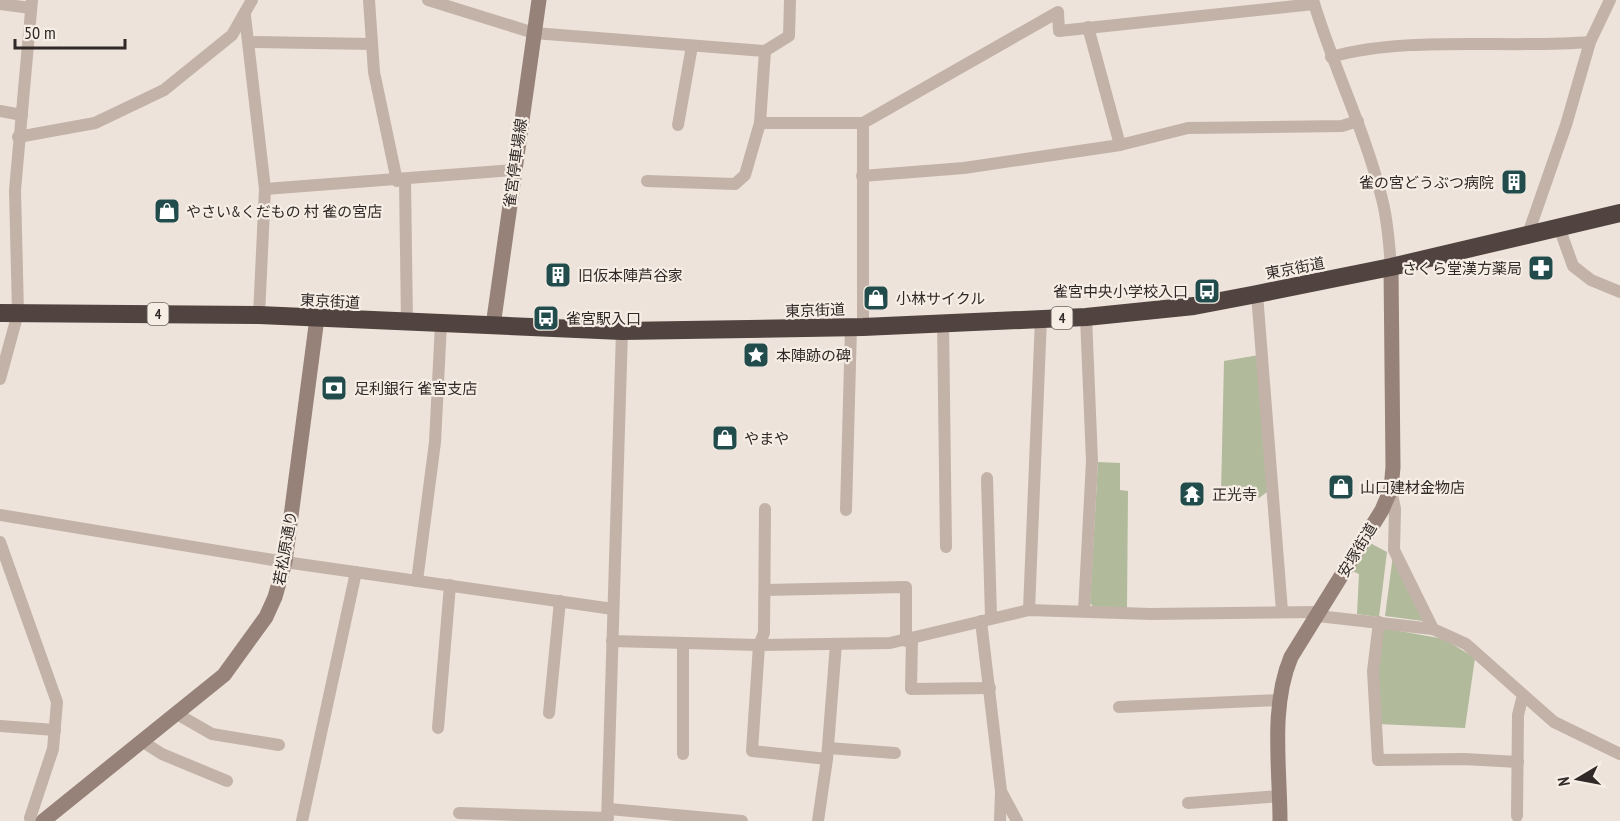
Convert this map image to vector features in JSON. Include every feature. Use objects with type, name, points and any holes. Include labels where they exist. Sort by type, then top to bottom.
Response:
[{"type":"highway","name":"東京街道","points":[[9,313],[259,315],[622,331],[857,327],[1086,317],[1194,306],[1257,294],[1391,267],[1620,213]]},
{"type":"main road","name":"雀宮停車場線","points":[[493,326],[539,0]]},
{"type":"main road","name":"安塚街道","points":[[1280,821],[1279,700],[1284,675],[1291,657],[1382,510],[1391,489],[1393,405],[1391,267]]},
{"type":"main road","name":"若松原通り","points":[[43,821],[224,675],[240,656],[275,597],[285,562],[317,318]]},
{"type":"street","points":[[18,137],[95,123],[164,90],[232,35],[252,0]]},
{"type":"street","points":[[369,0],[374,72],[401,181],[407,323]]},
{"type":"street","points":[[428,0],[534,33],[765,51],[789,36],[790,0]]},
{"type":"street","points":[[1528,234],[1566,125],[1590,42],[1610,0]]},
{"type":"street","points":[[1059,6],[1059,31],[1313,2],[1331,57],[1358,121],[1383,200],[1391,267]]},
{"type":"street","points":[[0,4],[32,4],[18,137],[9,313],[0,379]]},
{"type":"street","points":[[760,123],[863,123],[1059,6]]},
{"type":"street","points":[[245,15],[265,189],[259,315]]},
{"type":"street","points":[[1088,27],[1120,146]]},
{"type":"street","points":[[248,42],[372,44]]},
{"type":"street","points":[[1331,57],[1405,46],[1546,46],[1590,42]]},
{"type":"street","points":[[678,125],[692,46]]},
{"type":"street","points":[[647,181],[735,184],[745,175],[760,123],[765,51]]},
{"type":"street","points":[[0,111],[21,115]]},
{"type":"street","points":[[862,176],[964,168],[1120,146],[1188,128],[1342,126],[1358,121]]},
{"type":"street","points":[[846,510],[857,327],[863,123]]},
{"type":"street","points":[[265,189],[401,181],[514,170]]},
{"type":"street","points":[[1559,227],[1573,266],[1579,272],[1620,292]]},
{"type":"street","points":[[1257,294],[1282,611]]},
{"type":"street","points":[[1084,611],[1092,460],[1086,317]]},
{"type":"street","points":[[1029,610],[1041,318]]},
{"type":"street","points":[[943,322],[946,547]]},
{"type":"street","points":[[417,581],[435,442],[441,324]]},
{"type":"street","points":[[608,816],[622,331]]},
{"type":"street","points":[[987,478],[986,619],[990,688],[1001,790],[1000,821]]},
{"type":"street","points":[[1391,489],[1395,509],[1394,550],[1433,628]]},
{"type":"street","points":[[765,509],[765,633],[759,645],[752,751],[895,753]]},
{"type":"street","points":[[0,515],[285,562],[613,609]]},
{"type":"street","points":[[0,542],[57,702],[53,749],[30,818],[32,821]]},
{"type":"street","points":[[302,821],[356,572]]},
{"type":"street","points":[[438,728],[450,585]]},
{"type":"street","points":[[765,590],[906,587],[911,689],[990,688]]},
{"type":"street","points":[[549,713],[560,601]]},
{"type":"street","points":[[612,641],[837,645],[909,640],[1029,610],[1151,614],[1282,611],[1319,614],[1433,628],[1466,644],[1554,722],[1620,754]]},
{"type":"street","points":[[1379,622],[1373,671],[1378,760],[1464,759],[1518,762]]},
{"type":"street","points":[[683,643],[683,754]]},
{"type":"street","points":[[818,821],[837,645]]},
{"type":"street","points":[[1517,816],[1518,715],[1523,694]]},
{"type":"street","points":[[1119,707],[1279,700]]},
{"type":"street","points":[[177,714],[212,734],[279,746]]},
{"type":"street","points":[[0,726],[55,730]]},
{"type":"street","points":[[143,742],[162,754],[227,781]]},
{"type":"street","points":[[1001,790],[1017,821]]},
{"type":"street","points":[[1188,803],[1280,796]]},
{"type":"street","points":[[459,813],[742,821]]},
{"type":"green space","points":[[1259,355],[1267,492],[1259,498],[1250,498],[1248,491],[1221,493],[1224,361]]},
{"type":"green space","points":[[1098,462],[1120,463],[1120,490],[1128,491],[1127,610],[1095,609],[1090,603]]},
{"type":"green space","points":[[1370,543],[1387,552],[1379,617],[1357,614],[1359,574],[1352,571]]},
{"type":"green space","points":[[1393,555],[1423,621],[1385,616]]},
{"type":"green space","points":[[1383,628],[1444,639],[1475,658],[1465,728],[1378,724],[1376,674]]},
{"type":"place","name":"雀の宮どうぶつ病院","points":[[1514,182]]},
{"type":"place","name":"やさい&くだもの 村 雀の宮店","points":[[167,211]]},
{"type":"place","name":"さくら堂漢方薬局","points":[[1541,268]]},
{"type":"place","name":"旧仮本陣芦谷家","points":[[558,275]]},
{"type":"place","name":"雀宮中央小学校入口","points":[[1207,291]]},
{"type":"place","name":"小林サイクル","points":[[876,298]]},
{"type":"place","name":"雀宮駅入口","points":[[546,318]]},
{"type":"place","name":"本陣跡の碑","points":[[756,355]]},
{"type":"place","name":"足利銀行 雀宮支店","points":[[334,388]]},
{"type":"place","name":"やまや","points":[[725,438]]},
{"type":"place","name":"山口建材金物店","points":[[1341,487]]},
{"type":"place","name":"正光寺","points":[[1192,494]]}]
